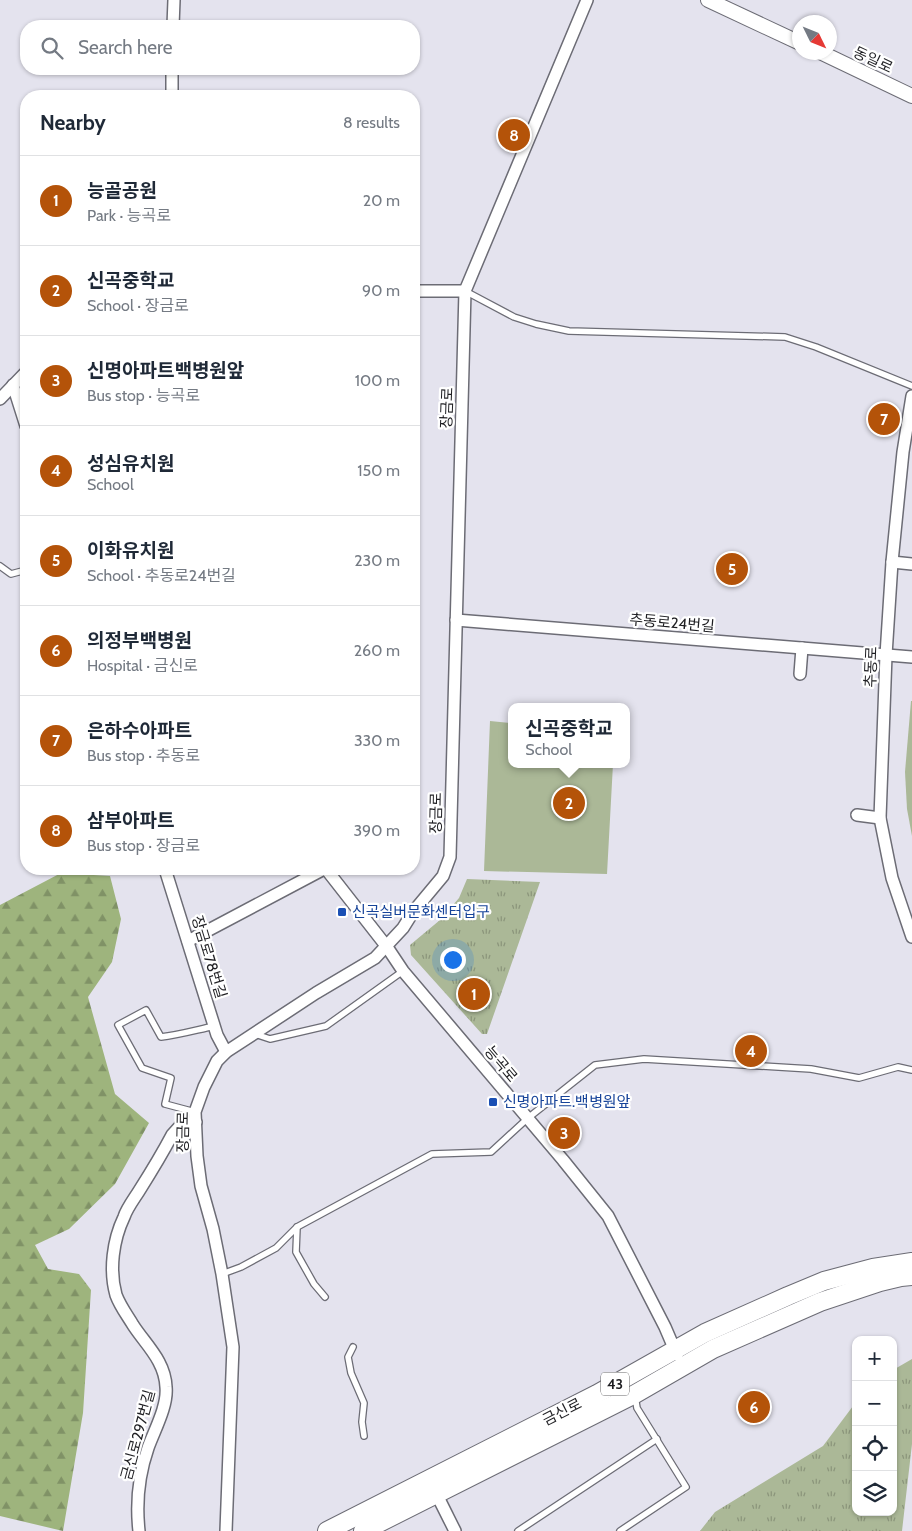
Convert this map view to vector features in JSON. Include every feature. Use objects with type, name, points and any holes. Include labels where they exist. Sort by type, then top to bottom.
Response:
[{"type":"main road","name":"금신로","points":[[364,1531],[635,1394],[705,1333],[824,1281],[873,1268],[912,1262]]},
{"type":"main road","name":"금신로","points":[[327,1531],[589,1398],[678,1358],[713,1350],[820,1302],[880,1282],[912,1276]]},
{"type":"street","points":[[174,0],[174,20]]},
{"type":"street","name":"장금로","points":[[226,1531],[233,1347],[222,1274],[200,1186],[196,1117],[211,1071],[217,1061],[226,1052],[316,992],[375,958],[387,947],[443,876],[450,858],[465,291],[587,0]]},
{"type":"street","points":[[708,0],[792,39]]},
{"type":"street","name":"동일로","points":[[837,60],[912,96]]},
{"type":"street","points":[[172,75],[172,90]]},
{"type":"street","points":[[420,290],[465,291]]},
{"type":"street","points":[[0,399],[20,378]]},
{"type":"street","points":[[13,385],[20,407]]},
{"type":"street","name":"추동로","points":[[912,396],[903,452],[892,562],[886,655],[880,818],[892,878],[912,937]]},
{"type":"street","points":[[892,562],[912,564]]},
{"type":"street","name":"추동로24번길","points":[[456,620],[912,657]]},
{"type":"street","points":[[800,674],[802,648]]},
{"type":"street","points":[[857,815],[880,818]]},
{"type":"street","name":"장금로78번길","points":[[167,875],[215,1026],[226,1052]]},
{"type":"street","points":[[188,941],[314,875]]},
{"type":"street","name":"능곡로","points":[[330,875],[387,947],[403,971],[528,1118],[608,1216],[665,1327],[678,1358]]},
{"type":"street","name":"금신로297번길","points":[[139,1531],[138,1499],[142,1474],[147,1451],[164,1405],[167,1389],[164,1372],[160,1363],[136,1330],[116,1295],[112,1273],[116,1242],[124,1216],[172,1135],[181,1125],[196,1117]]},
{"type":"street","points":[[436,1494],[455,1531]]},
{"type":"lane","points":[[465,291],[514,317],[569,331],[785,337],[816,347],[912,386]]},
{"type":"lane","points":[[0,566],[11,574],[20,572]]},
{"type":"lane","points":[[253,1034],[270,1039],[326,1026],[403,971]]},
{"type":"lane","points":[[196,1117],[164,1104],[171,1078],[142,1068],[118,1025],[146,1010],[161,1037],[180,1035],[215,1026]]},
{"type":"lane","points":[[222,1274],[241,1267],[276,1248],[297,1227],[432,1154],[491,1152],[528,1118],[595,1064],[644,1059],[811,1069],[859,1078],[898,1067],[912,1070]]},
{"type":"lane","points":[[297,1227],[296,1252],[314,1284],[326,1297]]},
{"type":"lane","points":[[353,1347],[348,1357],[351,1373],[364,1403],[362,1422],[364,1436]]},
{"type":"lane","points":[[620,1531],[686,1487],[637,1408],[635,1394]]},
{"type":"lane","points":[[518,1531],[657,1439]]},
{"type":"green space","points":[[911,701],[912,836],[907,809],[905,772]]},
{"type":"green space","points":[[490,721],[508,723],[508,768],[613,768],[607,874],[484,871]]},
{"type":"green space","points":[[57,875],[110,876],[121,919],[112,962],[88,997],[115,1094],[149,1123],[115,1184],[69,1229],[35,1245],[48,1269],[79,1274],[91,1290],[83,1413],[63,1531],[0,1516],[0,905]]},
{"type":"green space","points":[[467,879],[540,882],[487,1034],[482,1034],[411,955],[410,945],[440,920],[459,898]]},
{"type":"green space","points":[[912,1359],[912,1444],[902,1531],[700,1531],[715,1512],[823,1446],[852,1407],[852,1516],[897,1516],[897,1368]]},
{"type":"place","name":"삼부아파트","points":[[514,135]]},
{"type":"place","name":"은하수아파트","points":[[884,419]]},
{"type":"place","name":"이화유치원","points":[[732,569]]},
{"type":"place","name":"신곡중학교","points":[[569,803]]},
{"type":"place","name":"신곡실버문화센터입구","points":[[342,912]]},
{"type":"place","name":"능골공원","points":[[474,994]]},
{"type":"place","name":"성심유치원","points":[[751,1051]]},
{"type":"place","name":"신명아파트.백병원앞","points":[[493,1102]]},
{"type":"place","name":"신명아파트백병원앞","points":[[564,1133]]},
{"type":"place","name":"의정부백병원","points":[[754,1407]]}]
